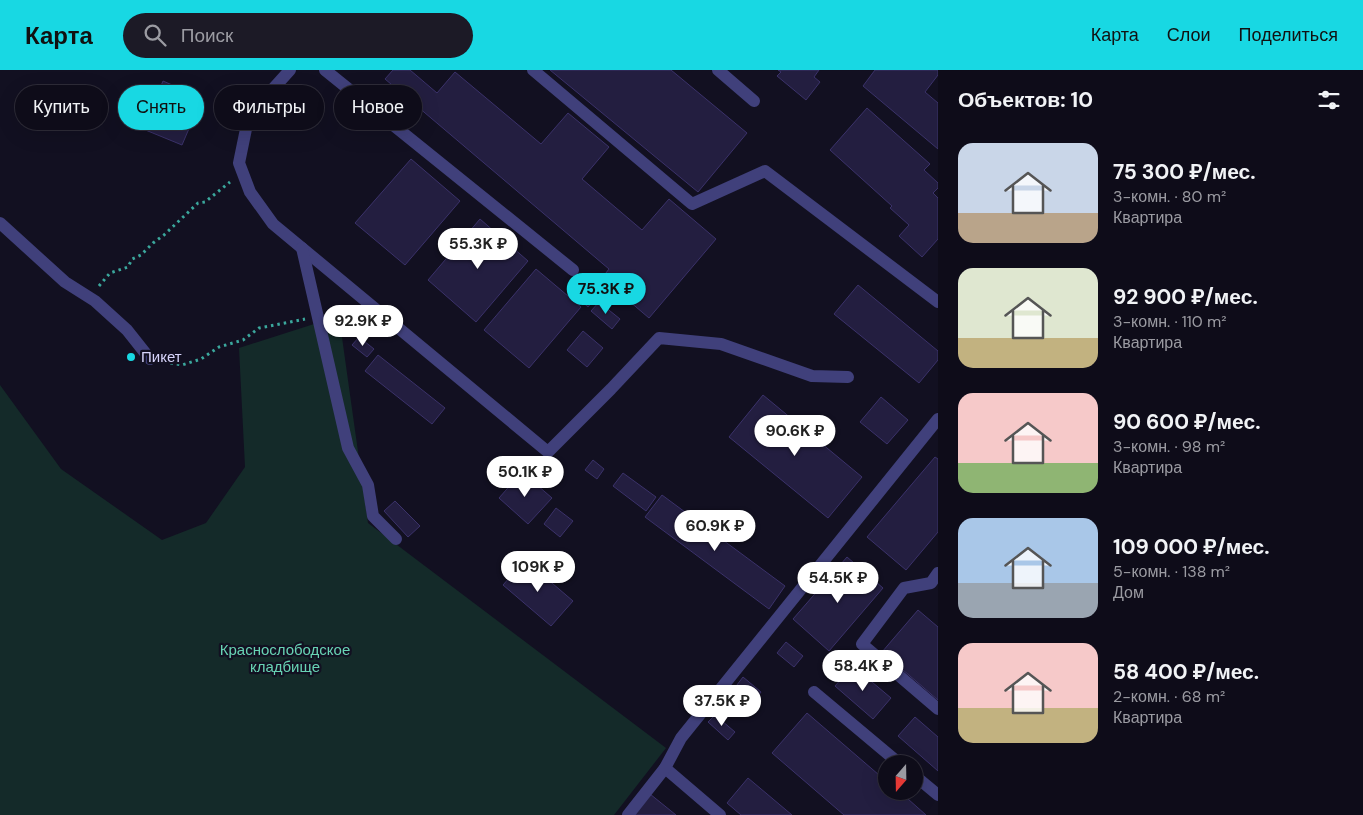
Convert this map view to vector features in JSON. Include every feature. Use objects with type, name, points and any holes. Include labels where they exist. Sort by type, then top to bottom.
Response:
[{"type":"street","points":[[290,70],[262,101],[246,129],[239,163],[250,192],[272,224],[548,452],[659,338],[721,344],[812,376],[848,377]]},
{"type":"street","points":[[325,70],[573,270]]},
{"type":"street","points":[[533,70],[692,204],[765,172],[938,302]]},
{"type":"street","points":[[718,70],[754,101]]},
{"type":"street","points":[[0,223],[65,282],[95,301],[127,330],[150,359]]},
{"type":"street","points":[[302,248],[348,448],[368,485],[373,516],[396,539]]},
{"type":"street","points":[[628,815],[665,768],[681,738],[938,419]]},
{"type":"street","points":[[936,582],[904,588],[862,644],[938,709]]},
{"type":"street","points":[[814,692],[889,755]]},
{"type":"street","points":[[665,768],[720,815]]},
{"type":"street","points":[[923,782],[938,795]]},
{"type":"path","points":[[88,297],[102,284],[110,273],[128,267],[132,259],[141,255],[153,243],[164,236],[198,203],[205,202],[218,190],[243,174]]},
{"type":"path","points":[[150,359],[182,365],[201,359],[219,347],[243,340],[259,328],[318,316]]},
{"type":"green space","name":"Краснослободское кладбище","points":[[339,316],[368,523],[666,748],[614,815],[0,815],[0,385],[61,469],[162,540],[206,523],[245,467],[239,348]]},
{"type":"building","points":[[393,70],[410,70],[437,93],[455,72],[541,144],[568,113],[609,147],[582,179],[642,230],[669,199],[716,239],[649,318],[602,278],[609,269],[422,110],[422,85],[392,85],[385,79]]},
{"type":"building","points":[[550,70],[671,70],[747,133],[698,192]]},
{"type":"building","points":[[778,70],[819,70],[814,77],[820,82],[806,100],[777,76],[781,72]]},
{"type":"building","points":[[875,70],[938,70],[938,75],[925,92],[938,103],[938,149],[863,86]]},
{"type":"building","points":[[163,81],[172,85],[161,85]]},
{"type":"building","points":[[867,108],[930,164],[924,170],[938,183],[938,188],[933,193],[938,198],[938,239],[922,257],[899,236],[909,225],[890,208],[892,206],[830,150]]},
{"type":"building","points":[[145,130],[188,130],[182,145]]},
{"type":"building","points":[[411,159],[460,201],[405,265],[355,223]]},
{"type":"building","points":[[480,219],[528,261],[476,322],[428,280]]},
{"type":"building","points":[[536,269],[581,307],[529,368],[484,330]]},
{"type":"building","points":[[579,276],[600,293],[588,307],[568,289]]},
{"type":"building","points":[[858,285],[938,351],[938,360],[919,383],[834,314]]},
{"type":"building","points":[[599,302],[620,319],[612,329],[591,311]]},
{"type":"building","points":[[583,331],[603,348],[587,367],[567,350]]},
{"type":"building","points":[[359,337],[374,349],[367,357],[352,345]]},
{"type":"building","points":[[378,355],[445,408],[432,424],[365,371]]},
{"type":"building","points":[[763,395],[862,477],[828,518],[729,437]]},
{"type":"building","points":[[881,397],[908,420],[887,444],[860,422]]},
{"type":"building","points":[[935,457],[938,459],[938,532],[906,570],[867,537]]},
{"type":"building","points":[[593,460],[604,469],[597,479],[585,470]]},
{"type":"building","points":[[522,472],[552,498],[528,524],[499,498]]},
{"type":"building","points":[[623,473],[656,497],[646,511],[613,486]]},
{"type":"building","points":[[662,495],[785,586],[769,609],[645,517]]},
{"type":"building","points":[[395,501],[420,526],[408,537],[384,511]]},
{"type":"building","points":[[556,508],[573,521],[560,537],[544,524]]},
{"type":"building","points":[[847,557],[883,588],[829,651],[793,619]]},
{"type":"building","points":[[525,560],[573,601],[551,626],[503,585]]},
{"type":"building","points":[[918,610],[938,627],[938,700],[882,652]]},
{"type":"building","points":[[786,642],[803,656],[794,667],[777,653]]},
{"type":"building","points":[[853,666],[891,698],[873,719],[835,686]]},
{"type":"building","points":[[743,677],[761,692],[749,708],[730,694]]},
{"type":"building","points":[[807,713],[878,774],[878,800],[909,800],[926,815],[844,815],[772,753]]},
{"type":"building","points":[[715,715],[735,732],[728,740],[708,722]]},
{"type":"building","points":[[915,717],[938,737],[938,771],[923,758],[923,755],[920,755],[898,736]]},
{"type":"building","points":[[748,778],[792,815],[741,815],[727,803]]},
{"type":"building","points":[[650,794],[676,815],[633,815]]},
{"type":"place","name":"Пикет","points":[[131,357]]}]
